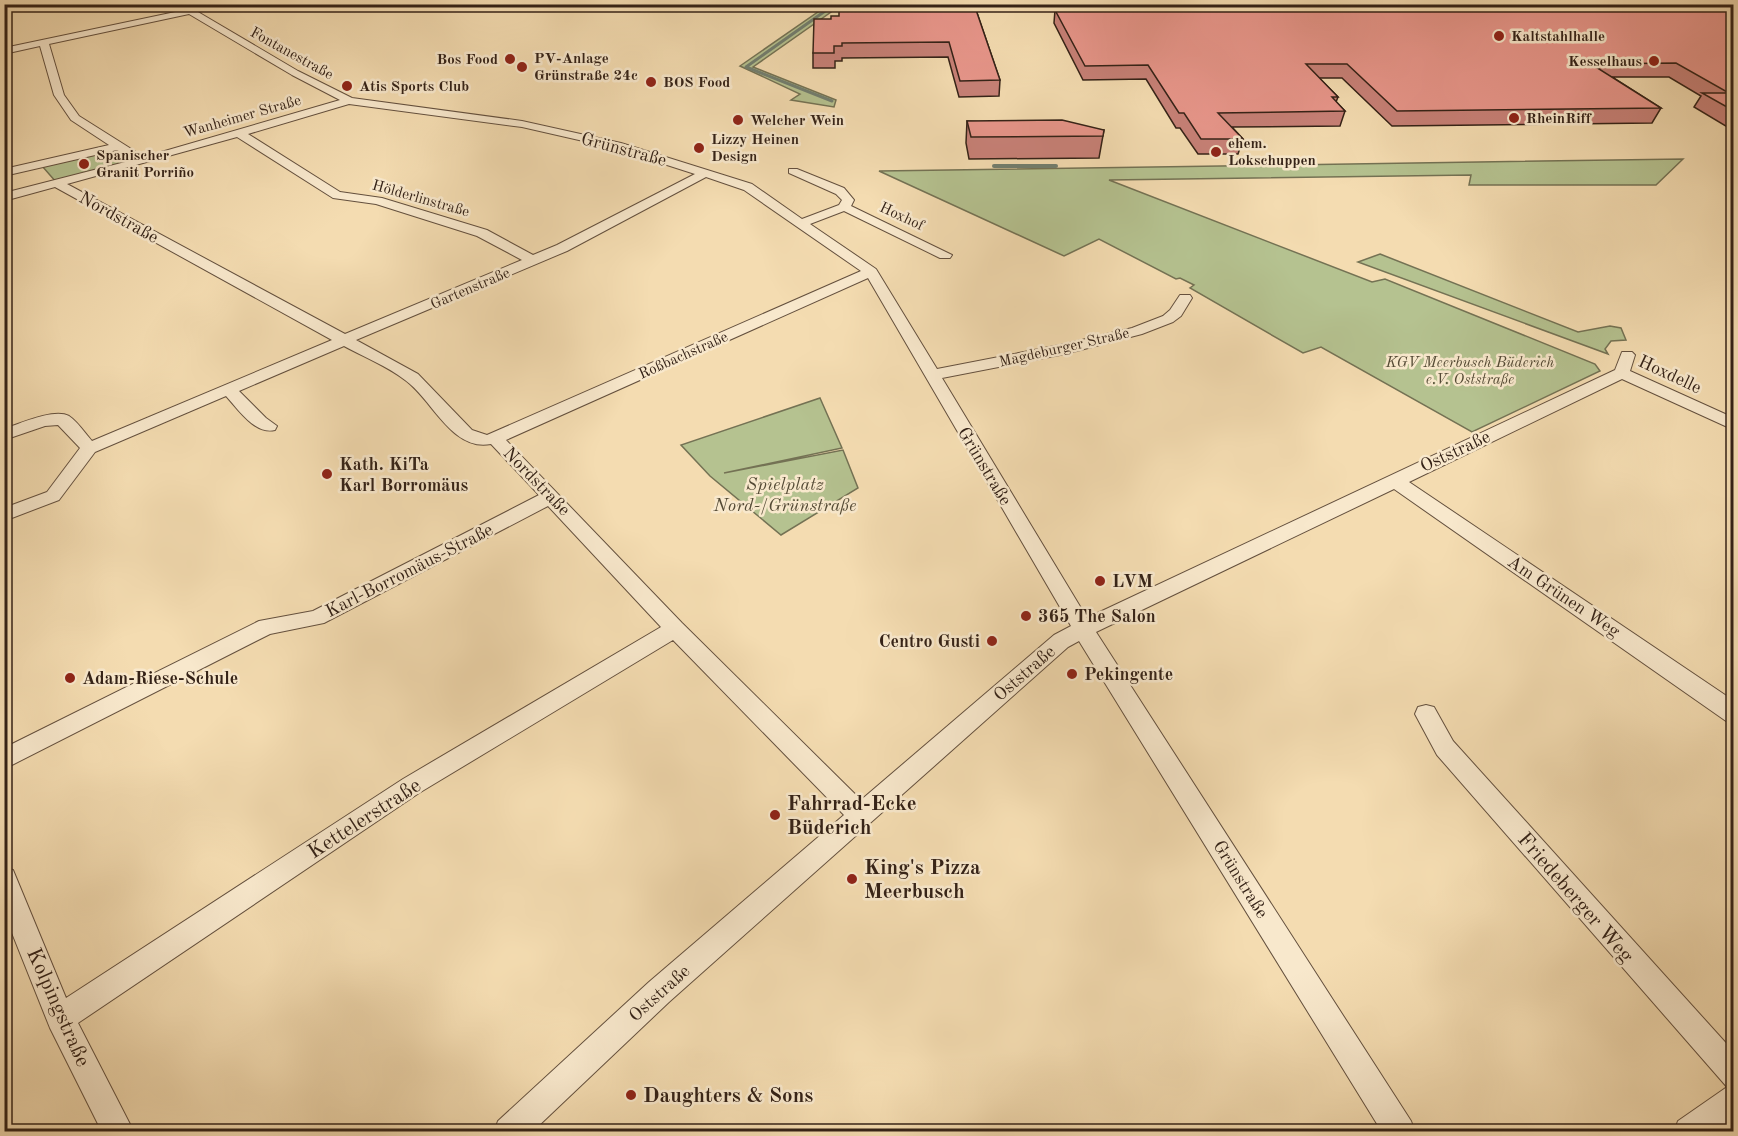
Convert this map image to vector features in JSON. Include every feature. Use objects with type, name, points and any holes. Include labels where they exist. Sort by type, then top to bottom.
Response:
[{"type":"street","points":[[151,4],[186,11]]},
{"type":"street","points":[[171,4],[186,11]]},
{"type":"street","points":[[4,51],[225,4]]},
{"type":"street","name":"Fontanestraße","points":[[186,11],[296,74],[349,101]]},
{"type":"street","points":[[44,43],[59,95],[75,118],[142,161]]},
{"type":"street","name":"Wanheimer Straße","points":[[4,197],[142,161],[349,101]]},
{"type":"street","name":"Grünstraße","points":[[349,101],[522,124],[617,145],[706,173],[748,188],[871,272],[1083,629],[1400,1131]]},
{"type":"street","name":"Hölderlinstraße","points":[[239,133],[337,195],[378,201],[482,233],[533,261]]},
{"type":"street","points":[[4,173],[119,146]]},
{"type":"street","points":[[793,171],[840,191],[848,200],[844,207],[800,224]]},
{"type":"street","name":"Gartenstraße","points":[[89,448],[533,261],[706,173]]},
{"type":"street","name":"Nordstraße","points":[[58,184],[412,377],[466,434],[475,440],[484,441],[495,438],[675,629],[861,816]]},
{"type":"street","name":"Hoxhof","points":[[844,207],[945,255]]},
{"type":"street","name":"Roßbachstraße","points":[[495,438],[871,272]]},
{"type":"street","name":"Magdeburger Straße","points":[[931,375],[1065,349],[1137,331],[1168,319],[1176,313],[1185,298]]},
{"type":"street","points":[[1623,373],[1627,355]]},
{"type":"street","name":"Hoxdelle","points":[[1623,373],[1734,425]]},
{"type":"street","name":"Oststraße","points":[[509,1131],[659,992],[1047,652],[1083,629],[1623,373]]},
{"type":"street","points":[[229,390],[260,422],[269,426]]},
{"type":"street","points":[[4,435],[43,422],[63,420],[89,448],[53,496],[4,515]]},
{"type":"street","name":"Am Grünen Weg","points":[[1394,480],[1734,714]]},
{"type":"street","name":"Karl-Borromäus-Straße","points":[[4,759],[266,627],[317,618],[552,496]]},
{"type":"street","name":"Kettelerstraße","points":[[60,1018],[411,786],[675,629]]},
{"type":"street","name":"Friedeberger Weg","points":[[1426,714],[1445,748],[1734,1075]]},
{"type":"street","name":"Kolpingstraße","points":[[4,879],[60,1018],[119,1131]]},
{"type":"street","points":[[1689,1131],[1734,1099]]},
{"type":"green space","points":[[828,5],[841,5],[753,67],[836,100],[834,107],[791,100],[800,94],[740,66]]},
{"type":"green space","points":[[115,148],[134,161],[56,182],[42,166]]},
{"type":"green space","name":"KGV Meerbusch Büderich e.V. Oststraße","points":[[1683,159],[1656,185],[1469,185],[1471,175],[1109,180],[1372,282],[1385,279],[1595,364],[1600,371],[1472,432],[1321,347],[1303,353],[1190,288],[1194,285],[1180,278],[1176,279],[1099,239],[1064,256],[879,171]]},
{"type":"green space","points":[[1380,254],[1578,332],[1610,326],[1621,328],[1626,340],[1611,341],[1605,349],[1608,354],[1358,262]]},
{"type":"green space","name":"Spielplatz Nord-/Grünstraße","points":[[820,398],[842,448],[724,473],[843,450],[858,488],[781,535],[710,476],[681,445]]},
{"type":"building","points":[[897,4],[974,4],[1000,80],[960,81],[949,42],[842,43],[842,46],[834,46],[834,53],[813,53],[814,19],[831,19],[831,16],[839,16],[839,6],[897,6]]},
{"type":"building","points":[[1151,4],[1702,4],[1714,11],[1734,10],[1734,111],[1702,93],[1729,93],[1676,63],[1591,64],[1661,108],[1397,111],[1347,64],[1306,64],[1338,97],[1332,97],[1345,111],[1218,113],[1243,139],[1201,139],[1184,113],[1179,113],[1148,65],[1085,66],[1055,10],[1153,8]]},
{"type":"building","points":[[1062,120],[1104,130],[1103,136],[971,137],[967,121]]},
{"type":"waterway","points":[[832,101],[746,67],[835,4]]},
{"type":"waterway","points":[[994,166],[1056,166]]},
{"type":"place","name":"Kaltstahlhalle","points":[[1499,36]]},
{"type":"place","name":"Bos Food","points":[[510,59]]},
{"type":"place","name":"Kesselhaus","points":[[1654,61]]},
{"type":"place","name":"PV-Anlage Grünstraße 24c","points":[[522,67]]},
{"type":"place","name":"BOS Food","points":[[651,82]]},
{"type":"place","name":"Atis Sports Club","points":[[347,86]]},
{"type":"place","name":"RheinRiff","points":[[1514,118]]},
{"type":"place","name":"Welcher Wein","points":[[738,120]]},
{"type":"place","name":"Lizzy Heinen Design","points":[[699,148]]},
{"type":"place","name":"ehem. Lokschuppen","points":[[1216,152]]},
{"type":"place","name":"Spanischer Granit Porriño","points":[[84,164]]},
{"type":"place","name":"Kath. KiTa Karl Borromäus","points":[[327,474]]},
{"type":"place","name":"LVM","points":[[1100,581]]},
{"type":"place","name":"365 The Salon","points":[[1026,616]]},
{"type":"place","name":"Centro Gusti","points":[[992,641]]},
{"type":"place","name":"Pekingente","points":[[1072,674]]},
{"type":"place","name":"Adam-Riese-Schule","points":[[70,678]]},
{"type":"place","name":"Fahrrad-Ecke Büderich","points":[[775,815]]},
{"type":"place","name":"King's Pizza Meerbusch","points":[[852,879]]},
{"type":"place","name":"Daughters & Sons","points":[[631,1095]]}]
